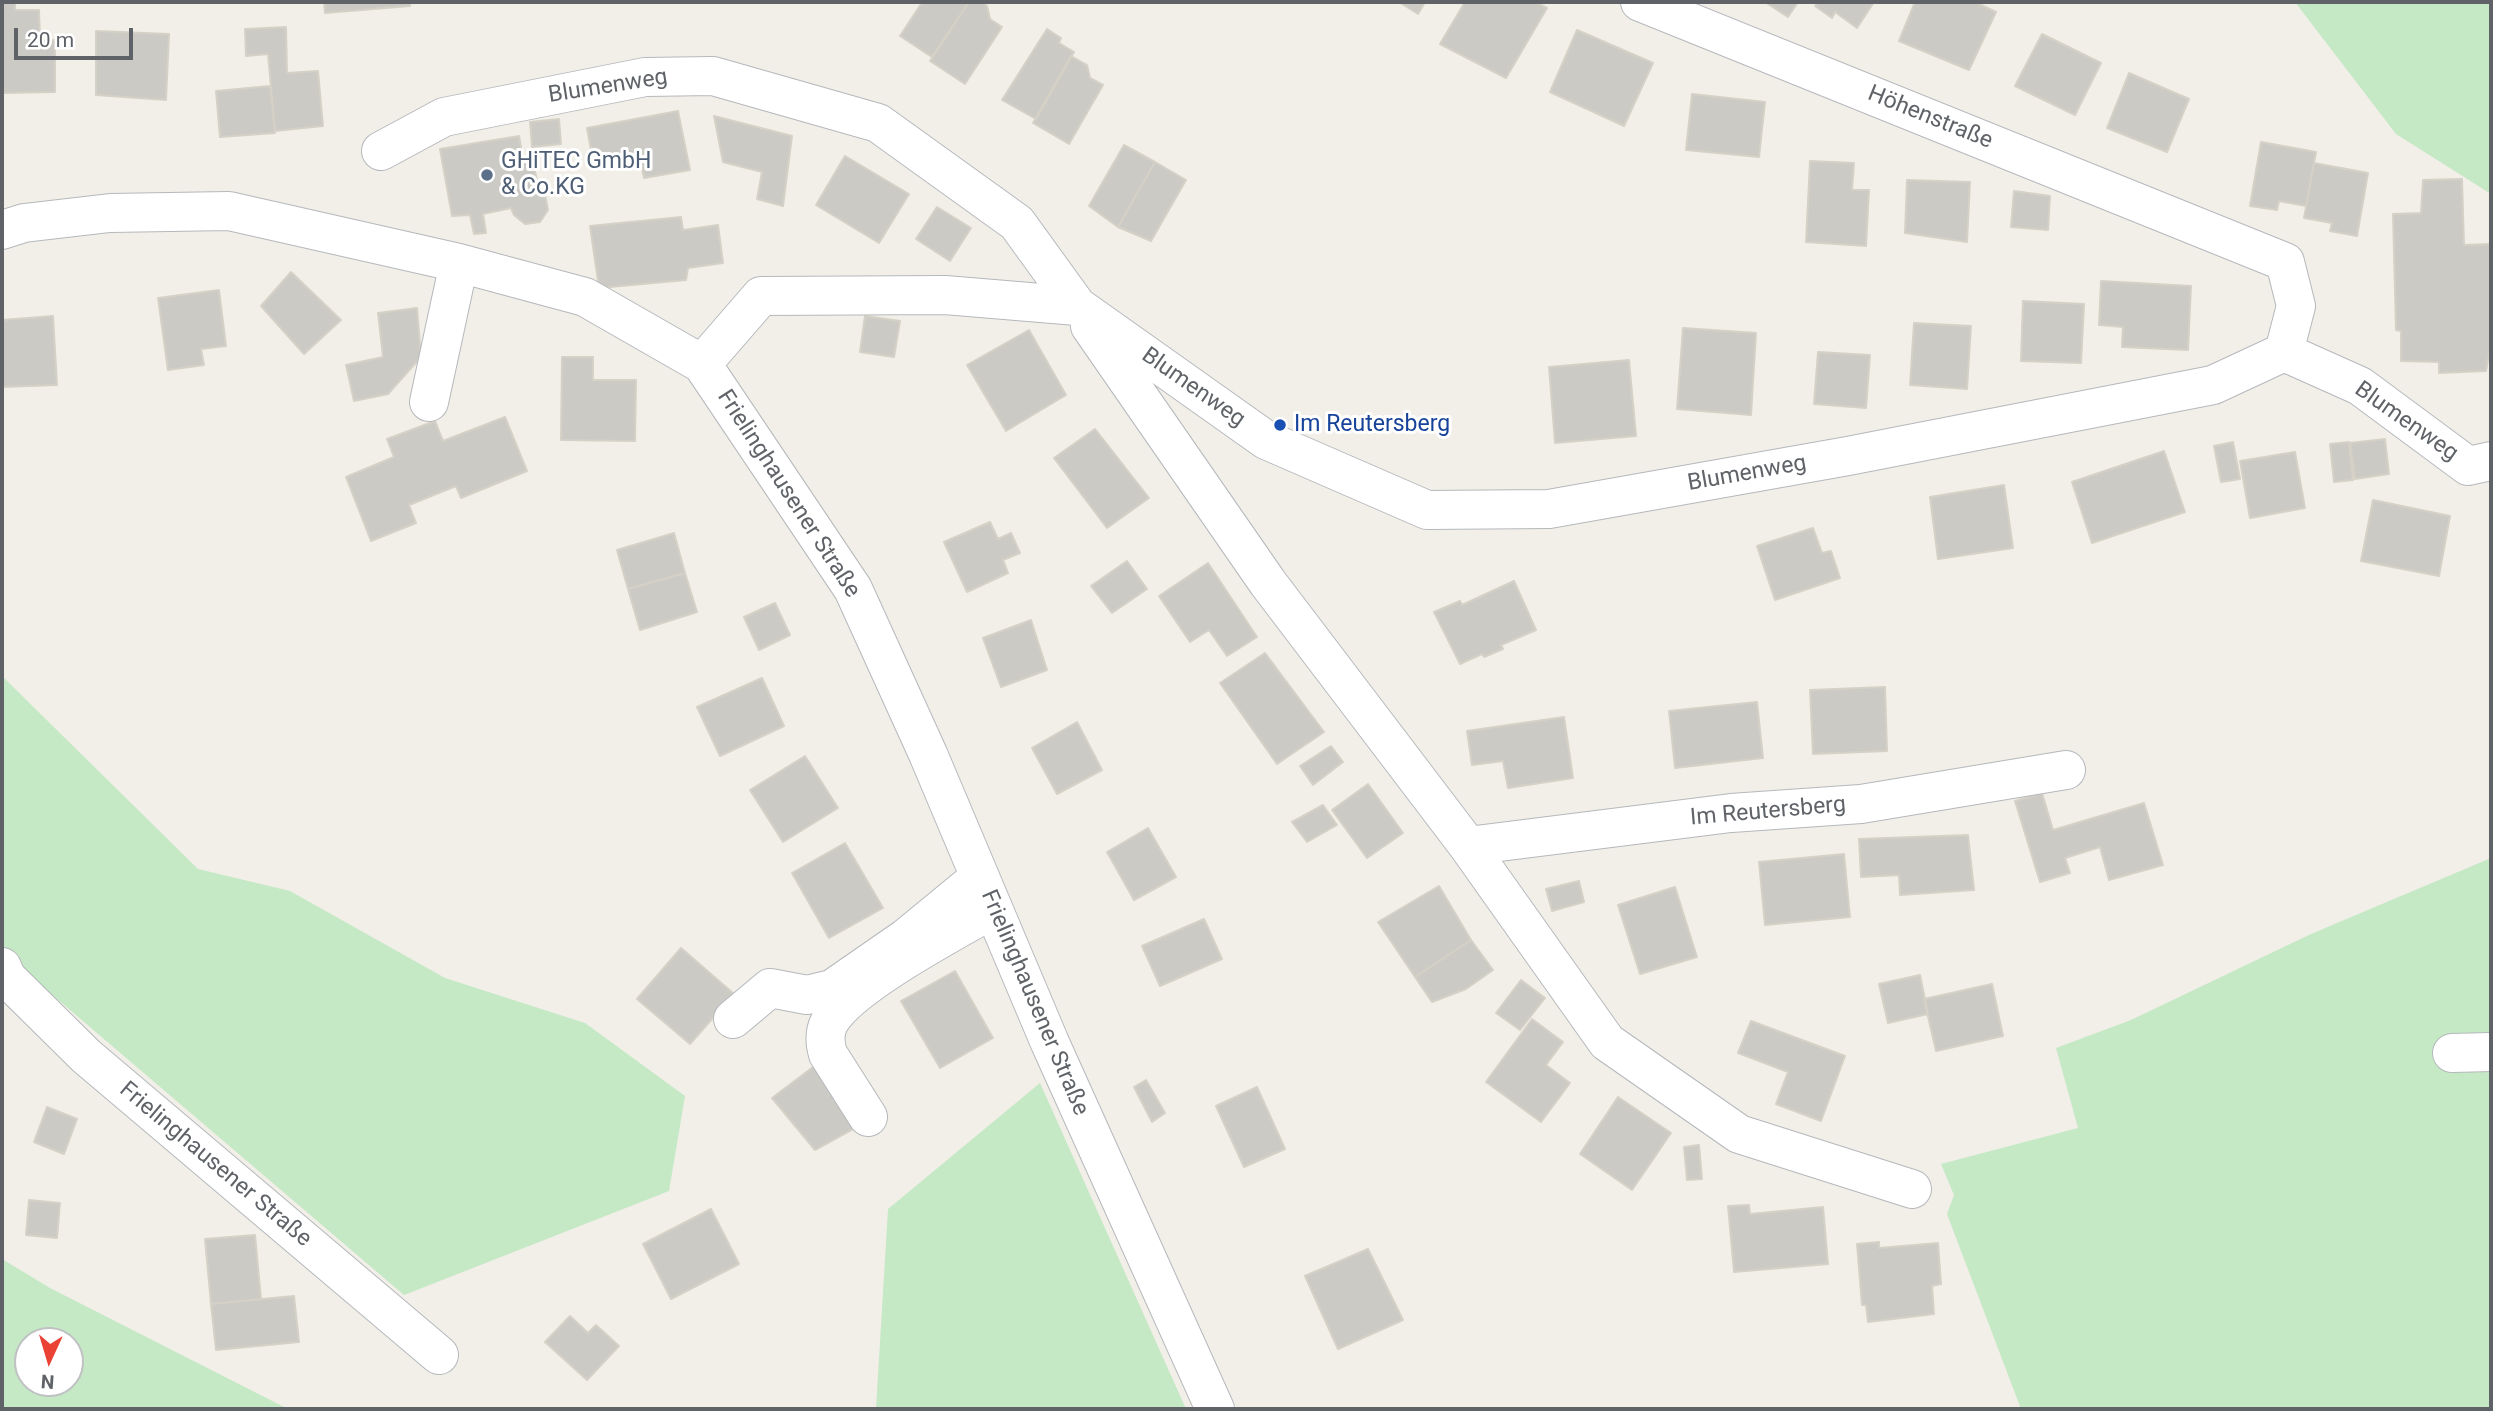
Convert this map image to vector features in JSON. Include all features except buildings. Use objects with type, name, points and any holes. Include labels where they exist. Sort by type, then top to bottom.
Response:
[{"type":"street","name":"Höhenstraße","points":[[1640,2],[2285,262],[2295,306],[2284,352]]},
{"type":"street","name":"Blumenweg","points":[[381,150],[444,117],[645,77],[713,76],[878,123],[1017,223],[1077,306],[1266,440],[1427,510],[1549,509],[1848,456],[2213,385],[2284,352],[2360,386],[2469,466],[2491,461]]},
{"type":"street","name":"Frielinghausener Straße","points":[[2,230],[24,223],[110,213],[229,211],[459,263],[585,297],[702,364],[853,589],[929,754],[1050,1043],[1215,1409]]},
{"type":"street","points":[[429,402],[459,263]]},
{"type":"street","points":[[702,364],[761,296],[945,295],[1077,306],[1268,583],[1468,846],[1607,1042],[1739,1134],[1912,1189]]},
{"type":"street","name":"Im Reutersberg","points":[[1468,846],[1731,813],[1861,804],[2066,770]]},
{"type":"street","points":[[733,1019],[770,988],[807,995],[832,989],[907,937],[987,893]]},
{"type":"street","points":[[868,1117],[828,1054],[825,1042],[829,1022],[856,994],[987,893]]},
{"type":"street","name":"Frielinghausener Straße","points":[[2,967],[7,978],[86,1056],[439,1355]]},
{"type":"street","points":[[2452,1053],[2491,1052]]},
{"type":"green space","points":[[2295,2],[2491,2],[2491,194],[2396,134]]},
{"type":"green space","points":[[2,676],[198,869],[290,891],[445,978],[585,1023],[685,1096],[669,1191],[404,1295],[2,952]]},
{"type":"green space","points":[[2491,858],[2491,1409],[2021,1409],[1947,1214],[1954,1195],[1941,1164],[2078,1128],[2056,1048],[2131,1020],[2311,934]]},
{"type":"green space","points":[[1040,1083],[1186,1409],[876,1409],[888,1209]]},
{"type":"green space","points":[[2,1259],[50,1288],[288,1409],[2,1409]]},
{"type":"place","name":"GHiTEC GmbH & Co.KG","points":[[487,175]]},
{"type":"place","name":"Im Reutersberg","points":[[1280,425]]}]
